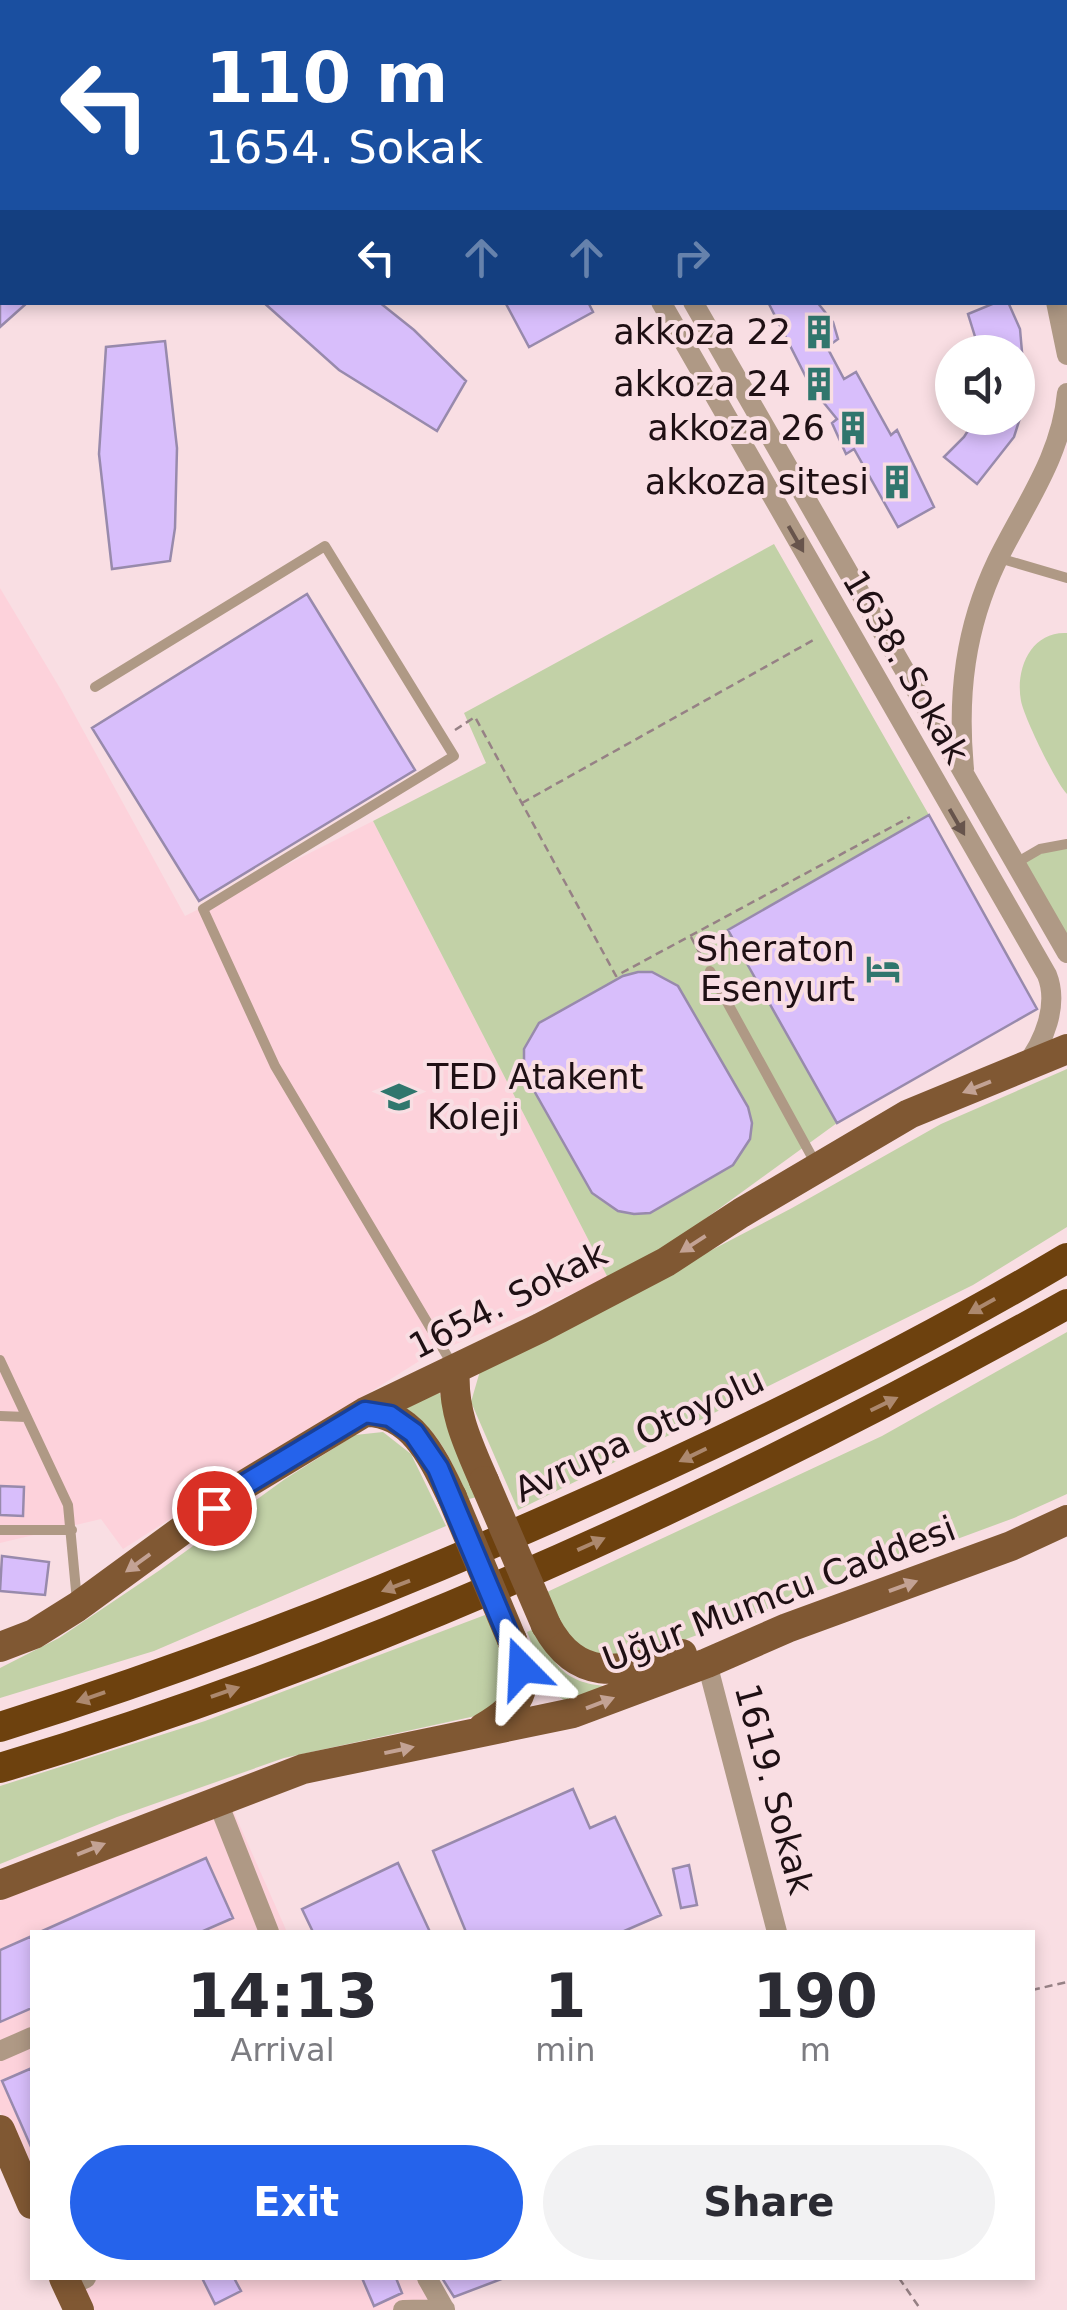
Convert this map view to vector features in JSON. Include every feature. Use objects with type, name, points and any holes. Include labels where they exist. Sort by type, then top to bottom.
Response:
[{"type":"highway","name":"Avrupa Otoyolu","points":[[0,1727],[214,1655],[389,1588],[618,1489],[856,1374],[1067,1258]]},
{"type":"highway","points":[[0,1768],[260,1680],[432,1614],[906,1394],[1067,1304]]},
{"type":"main road","name":"1654. Sokak","points":[[0,1646],[34,1634],[244,1485],[365,1412],[666,1262],[909,1114],[1067,1049]]},
{"type":"main road","points":[[455,1370],[458,1414],[484,1481],[546,1625],[572,1658],[592,1668],[614,1670],[787,1628]]},
{"type":"main road","points":[[365,1412],[390,1416],[414,1433],[438,1468],[524,1676],[520,1695],[502,1716],[472,1734]]},
{"type":"main road","name":"Uğur Mumcu Caddesi","points":[[0,1885],[303,1769],[573,1713],[787,1628],[1012,1546],[1067,1520]]},
{"type":"main road","points":[[0,2130],[28,2184]]},
{"type":"street","name":"1638. Sokak","points":[[664,305],[1047,975],[1051,1007],[1039,1045],[1024,1068]]},
{"type":"street","name":"1638. Sokak","points":[[695,305],[1067,952]]},
{"type":"street","points":[[1065,327],[1067,356]]},
{"type":"street","points":[[965,776],[960,708],[964,661],[978,607],[998,558],[1036,492],[1064,432],[1067,393]]},
{"type":"street","name":"1619. Sokak","points":[[707,1663],[776,1930]]},
{"type":"street","points":[[217,1800],[268,1930]]},
{"type":"street","points":[[0,2051],[30,2038]]},
{"type":"street","points":[[403,2310],[445,2310],[429,2280]]},
{"type":"lane","points":[[94,687],[325,546],[454,756],[203,909],[275,1066],[455,1370]]},
{"type":"lane","points":[[998,558],[1067,578]]},
{"type":"lane","points":[[1016,863],[1040,849],[1067,844]]},
{"type":"lane","points":[[710,970],[818,1166]]},
{"type":"lane","points":[[0,1360],[68,1506],[77,1606]]},
{"type":"lane","points":[[0,1416],[26,1417]]},
{"type":"lane","points":[[0,1530],[72,1530]]},
{"type":"path","points":[[522,803],[817,638]]},
{"type":"path","points":[[444,739],[475,717],[616,976],[910,816]]},
{"type":"path","points":[[690,936],[710,970]]},
{"type":"path","points":[[1035,1989],[1067,1982]]},
{"type":"path","points":[[900,2280],[921,2310]]},
{"type":"shaded area","points":[[774,544],[929,815],[728,929],[837,1123],[672,1243],[608,1278],[373,821],[486,763],[464,713]]},
{"type":"shaded area","points":[[0,588],[61,690],[185,916],[373,821],[608,1278],[424,1358],[123,1549],[101,1519],[0,1543]]},
{"type":"shaded area","points":[[1067,633],[1067,794],[1034,735],[1020,689],[1023,665],[1035,645],[1054,634]]},
{"type":"shaded area","points":[[1067,844],[1067,953],[1016,863]]},
{"type":"shaded area","points":[[1067,1069],[1067,1227],[973,1285],[518,1510],[471,1402],[480,1371],[792,1208],[941,1124]]},
{"type":"shaded area","points":[[1067,1332],[1067,1494],[1014,1518],[662,1648],[615,1659],[570,1645],[547,1592],[882,1436]]},
{"type":"shaded area","points":[[438,1389],[481,1496],[469,1499],[435,1436],[403,1406]]},
{"type":"shaded area","points":[[383,1432],[411,1454],[446,1526],[154,1651],[0,1698],[0,1668],[59,1638],[285,1479],[355,1435]]},
{"type":"shaded area","points":[[485,1615],[511,1659],[511,1692],[480,1715],[284,1758],[117,1817],[0,1864],[0,1786],[205,1721]]},
{"type":"shaded area","points":[[536,1628],[550,1655],[565,1672],[585,1683],[616,1687],[564,1700],[552,1692],[527,1632]]},
{"type":"shaded area","points":[[232,1808],[286,1930],[30,1930],[30,2182],[0,2111],[0,1901]]},
{"type":"shaded area","points":[[72,2280],[439,2280],[453,2310],[85,2310]]},
{"type":"building","points":[[0,305],[25,305],[0,327]]},
{"type":"building","points":[[266,305],[383,305],[466,381],[437,431],[339,370]]},
{"type":"building","points":[[507,305],[590,305],[593,312],[529,347]]},
{"type":"building","points":[[770,305],[819,305],[833,322],[838,339],[827,347],[844,379],[856,372],[891,435],[897,430],[934,507],[898,527],[854,449],[846,454],[832,423],[837,419],[811,387]]},
{"type":"building","points":[[990,305],[1009,305],[1021,335],[975,335],[968,314]]},
{"type":"building","points":[[165,341],[177,448],[170,561],[112,569],[99,454],[106,347]]},
{"type":"building","points":[[1015,435],[977,484],[944,457],[964,437]]},
{"type":"building","points":[[307,594],[415,770],[199,901],[92,728]]},
{"type":"building","name":"Sheraton Esenyurt","points":[[929,815],[1037,1009],[837,1123],[728,930]]},
{"type":"building","points":[[652,972],[678,986],[748,1107],[752,1123],[750,1139],[733,1165],[650,1213],[634,1214],[618,1211],[592,1193],[528,1080],[524,1049],[539,1023],[623,976]]},
{"type":"building","points":[[0,1486],[24,1487],[23,1516],[0,1515]]},
{"type":"building","points":[[2,1556],[49,1562],[45,1595],[0,1591]]},
{"type":"building","points":[[573,1789],[590,1828],[615,1817],[661,1915],[627,1930],[465,1930],[433,1851]]},
{"type":"building","points":[[206,1858],[233,1918],[206,1930],[44,1930]]},
{"type":"building","points":[[398,1863],[429,1930],[312,1930],[302,1909]]},
{"type":"building","points":[[689,1865],[697,1905],[681,1908],[673,1869]]},
{"type":"building","points":[[30,1937],[30,2009],[0,2022],[0,1950]]},
{"type":"building","points":[[30,2069],[30,2144],[2,2081]]},
{"type":"building","points":[[203,2280],[235,2280],[241,2291],[215,2304]]},
{"type":"building","points":[[363,2280],[397,2280],[402,2293],[374,2306]]},
{"type":"building","points":[[443,2280],[499,2280],[454,2297]]},
{"type":"place","name":"akkoza 22","points":[[819,332]]},
{"type":"place","name":"akkoza 24","points":[[819,384]]},
{"type":"place","name":"akkoza 26","points":[[853,428]]},
{"type":"place","name":"akkoza sitesi","points":[[897,482]]},
{"type":"place","name":"Sheraton Esenyurt","points":[[883,969]]},
{"type":"place","name":"TED Atakent Koleji","points":[[399,1097]]},
{"type":"route","points":[[214,1508],[244,1485],[365,1412],[390,1416],[414,1433],[438,1468],[522,1668]]}]
